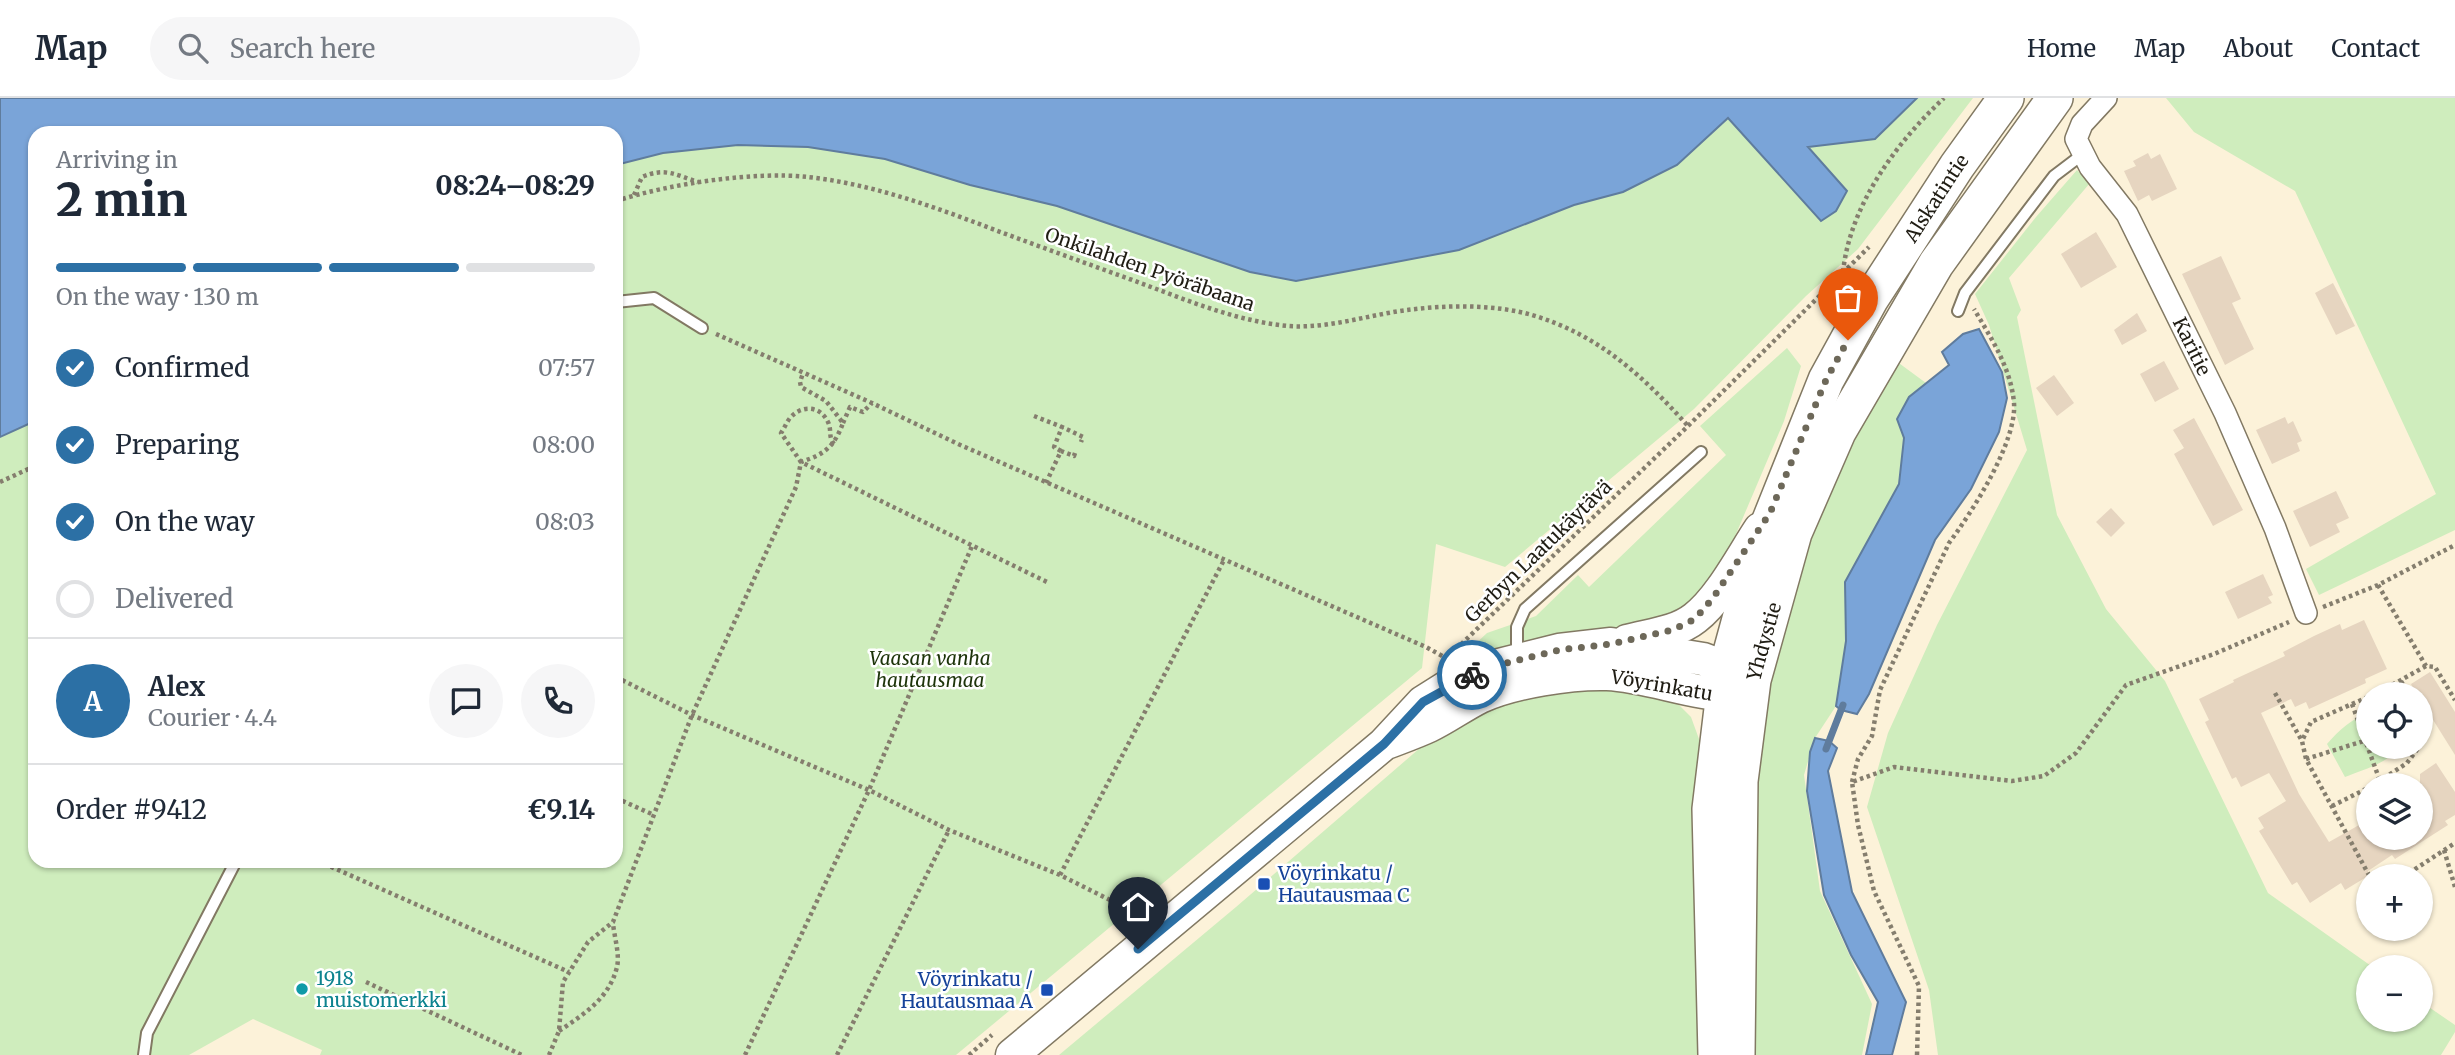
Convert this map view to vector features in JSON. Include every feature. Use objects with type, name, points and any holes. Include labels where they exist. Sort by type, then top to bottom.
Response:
[{"type":"main road","name":"Alskatintie","points":[[1870,300],[1957,166],[2006,98]]},
{"type":"main road","name":"Alskatintie","points":[[1936,264],[2055,98]]},
{"type":"main road","name":"Yhdystie","points":[[1716,1055],[1710,809],[1734,681],[1838,432],[1936,264]]},
{"type":"main road","name":"Yhdystie","points":[[1737,1055],[1740,781],[1734,681],[1735,630],[1770,513],[1826,380],[1870,300]]},
{"type":"main road","points":[[1611,644],[1672,630],[1695,619],[1713,598],[1770,513]]},
{"type":"main road","name":"Vöyrinkatu","points":[[1005,1043],[1384,744],[1428,727],[1559,650],[1611,644],[1703,659],[1734,681]]},
{"type":"main road","name":"Vöyrinkatu","points":[[1520,672],[1560,678],[1606,674],[1647,679],[1734,681]]},
{"type":"street","points":[[2083,154],[2076,139],[2082,124],[2106,98]]},
{"type":"street","name":"Karitie","points":[[2083,154],[2127,214],[2225,413],[2273,523],[2306,613]]},
{"type":"lane","points":[[1958,311],[1965,293],[2054,176],[2083,154]]},
{"type":"lane","points":[[623,301],[654,298],[702,328]]},
{"type":"lane","points":[[1520,672],[1517,627],[1525,610],[1701,452]]},
{"type":"lane","points":[[144,1055],[147,1032],[232,868]]},
{"type":"path","points":[[1843,273],[1848,245],[1864,200],[1914,129],[1944,98]]},
{"type":"path","points":[[634,196],[642,177],[652,172],[664,170],[701,183]]},
{"type":"path","name":"Onkilahden Pyöräbaana","points":[[623,199],[727,178],[807,177],[898,197],[953,214],[1227,313],[1289,326],[1343,322],[1407,310],[1462,307],[1532,315],[1591,340],[1616,356],[1653,387],[1688,426]]},
{"type":"path","name":"Gerbyn Laatukäytävä","points":[[1436,667],[1688,426],[1877,239]]},
{"type":"path","points":[[1917,1055],[1919,986],[1874,891],[1858,825],[1852,782],[1858,759],[1872,736],[1880,690],[1949,543],[2009,439],[2014,403],[2004,361],[1965,293]]},
{"type":"path","points":[[702,328],[1046,483],[1446,658]]},
{"type":"path","points":[[803,373],[801,387],[826,401],[843,423]]},
{"type":"path","points":[[801,462],[834,444],[850,407],[863,412],[872,403]]},
{"type":"path","points":[[834,444],[830,438],[828,423],[821,414],[812,409],[798,411],[789,418],[781,433],[801,462],[1049,583]]},
{"type":"path","points":[[1034,416],[1083,437],[1081,442]]},
{"type":"path","points":[[1062,427],[1054,447],[1074,456],[1076,450]]},
{"type":"path","points":[[1046,483],[1061,451]]},
{"type":"path","points":[[559,1031],[591,1009],[610,983],[617,965],[612,922],[692,715],[796,486],[801,462]]},
{"type":"path","points":[[0,482],[28,469]]},
{"type":"path","points":[[1852,782],[1894,766],[2012,781],[2044,776],[2076,753],[2126,685],[2266,633],[2306,613],[2378,585],[2455,545]]},
{"type":"path","points":[[745,1055],[869,790],[972,546]]},
{"type":"path","points":[[1060,874],[1224,560]]},
{"type":"path","points":[[2378,585],[2426,666]]},
{"type":"path","points":[[2401,681],[2426,666],[2435,667],[2455,700]]},
{"type":"path","points":[[623,680],[692,715],[869,790],[949,831],[1060,874],[1138,914],[1128,922]]},
{"type":"path","points":[[2449,691],[2455,688]]},
{"type":"path","points":[[2275,693],[2302,741],[2306,759],[2364,864]]},
{"type":"path","points":[[2302,741],[2311,722],[2356,702]]},
{"type":"path","points":[[2352,704],[2356,714]]},
{"type":"path","points":[[2306,759],[2356,743]]},
{"type":"path","points":[[2392,773],[2410,759]]},
{"type":"path","points":[[2332,806],[2356,794]]},
{"type":"path","points":[[623,801],[654,815]]},
{"type":"path","points":[[837,1055],[949,831]]},
{"type":"path","points":[[2423,864],[2455,843]]},
{"type":"path","points":[[2444,850],[2455,887]]},
{"type":"path","points":[[334,868],[569,972]]},
{"type":"path","points":[[549,1055],[559,1031],[563,982],[588,942],[612,922]]},
{"type":"path","points":[[366,982],[522,1055]]},
{"type":"path","points":[[969,1055],[1005,1043]]},
{"type":"green space","name":"Vaasan vanha hautausmaa","points":[[1917,98],[1973,98],[1858,249],[1806,296],[1694,409],[1505,567],[1436,544],[1422,668],[956,1055],[320,1055],[322,1050],[253,1019],[189,1055],[0,1055],[0,437],[28,424],[28,868],[623,868],[623,163],[663,153],[738,145],[808,147],[885,159],[970,185],[1057,206],[1250,272],[1296,281],[1623,192],[1677,165],[1728,118],[1807,147],[1875,139]]},
{"type":"green space","points":[[2166,98],[2455,98],[2455,530],[2319,595],[2306,569],[2436,494],[2295,191],[2194,132]]},
{"type":"green space","points":[[2077,170],[2090,183],[2009,278],[2021,310],[2017,317],[2057,515],[2106,609],[2165,681],[2268,893],[2356,955],[2356,1032],[2433,1032],[2433,1010],[2455,1025],[2455,1032],[2441,1055],[1938,1055],[1929,990],[1867,807],[1888,733],[1937,625],[2027,450],[1989,325],[1975,294]]},
{"type":"green space","points":[[1787,348],[1801,366],[1784,421],[1722,567],[1702,591],[1684,606],[1661,617],[1437,680],[1487,633],[1536,616],[1578,575],[1589,587],[1726,455],[1700,426]]},
{"type":"green space","points":[[1892,358],[1926,383],[1909,397],[1899,484],[1845,582],[1846,641],[1836,706],[1815,738],[1804,775],[1820,891],[1872,1004],[1862,1055],[1751,1055],[1758,773],[1773,668],[1812,529]]},
{"type":"green space","points":[[1599,684],[1674,700],[1691,717],[1699,739],[1701,1055],[1059,1055],[1435,735],[1474,711],[1527,694]]},
{"type":"green space","points":[[2356,719],[2356,759],[2386,759],[2345,777],[2327,744]]},
{"type":"water","points":[[0,98],[1917,98],[1875,139],[1808,147],[1847,191],[1836,211],[1821,221],[1728,118],[1677,165],[1623,192],[1574,205],[1459,250],[1296,281],[1250,272],[1057,206],[970,185],[885,159],[808,147],[738,145],[663,153],[623,163],[623,126],[28,126],[28,424],[0,437]]},
{"type":"water","points":[[1979,329],[2002,372],[2007,398],[1999,432],[1971,489],[1935,540],[1869,694],[1857,714],[1841,710],[1836,706],[1846,641],[1845,582],[1899,484],[1904,438],[1897,419],[1909,397],[1949,365],[1942,352],[1963,334]]},
{"type":"water","points":[[1815,738],[1829,741],[1837,748],[1828,771],[1852,892],[1906,1002],[1892,1055],[1866,1055],[1878,1002],[1851,955],[1824,895],[1807,791],[1810,752]]},
{"type":"building","points":[[2148,153],[2151,159],[2160,154],[2177,189],[2152,201],[2149,195],[2138,201],[2124,171],[2136,166],[2133,161]]},
{"type":"building","points":[[2096,232],[2117,267],[2081,288],[2061,254]]},
{"type":"building","points":[[2221,256],[2241,299],[2232,303],[2254,349],[2225,365],[2182,274]]},
{"type":"building","points":[[2333,283],[2355,326],[2336,335],[2315,293]]},
{"type":"building","points":[[2137,313],[2147,331],[2122,345],[2114,330]]},
{"type":"building","points":[[2164,361],[2179,389],[2155,402],[2140,374]]},
{"type":"building","points":[[2054,375],[2074,403],[2057,416],[2036,388]]},
{"type":"building","points":[[2285,417],[2288,424],[2293,421],[2302,441],[2297,443],[2300,451],[2272,464],[2256,430]]},
{"type":"building","points":[[2194,418],[2243,510],[2213,526],[2174,454],[2184,448],[2173,430]]},
{"type":"building","points":[[2336,491],[2349,518],[2336,524],[2340,532],[2310,547],[2293,511]]},
{"type":"building","points":[[2111,508],[2125,523],[2111,537],[2096,522]]},
{"type":"building","points":[[2263,574],[2273,595],[2268,597],[2272,603],[2238,619],[2225,592]]},
{"type":"building","points":[[2364,620],[2387,669],[2365,679],[2366,682],[2356,682],[2356,688],[2309,709],[2306,702],[2295,707],[2291,699],[2261,713],[2299,794],[2329,842],[2356,827],[2356,850],[2409,850],[2395,859],[2392,855],[2378,864],[2356,864],[2356,883],[2345,890],[2341,883],[2310,903],[2297,882],[2292,885],[2259,831],[2264,828],[2258,818],[2286,801],[2269,773],[2241,787],[2236,777],[2232,779],[2205,722],[2209,720],[2199,699],[2285,656],[2283,652],[2314,636],[2340,624],[2342,630]]},
{"type":"building","points":[[2430,672],[2455,712],[2455,755],[2433,720],[2433,682],[2414,682]]},
{"type":"building","points":[[2436,763],[2455,792],[2455,815],[2445,821],[2448,825],[2433,835],[2433,773],[2421,773]]},
{"type":"waterway","points":[[1826,749],[1843,705]]},
{"type":"way so far","points":[[1472,675],[1483,669],[1559,650],[1611,644],[1672,630],[1695,619],[1731,574],[1770,513],[1826,380],[1848,340]]},
{"type":"place","name":"Vöyrinkatu / Hautausmaa C","points":[[1264,884]]},
{"type":"place","name":"1918 muistomerkki","points":[[302,989]]},
{"type":"place","name":"Vöyrinkatu / Hautausmaa A","points":[[1047,990]]},
{"type":"route","points":[[1138,949],[1384,744],[1423,702],[1472,675]]}]
